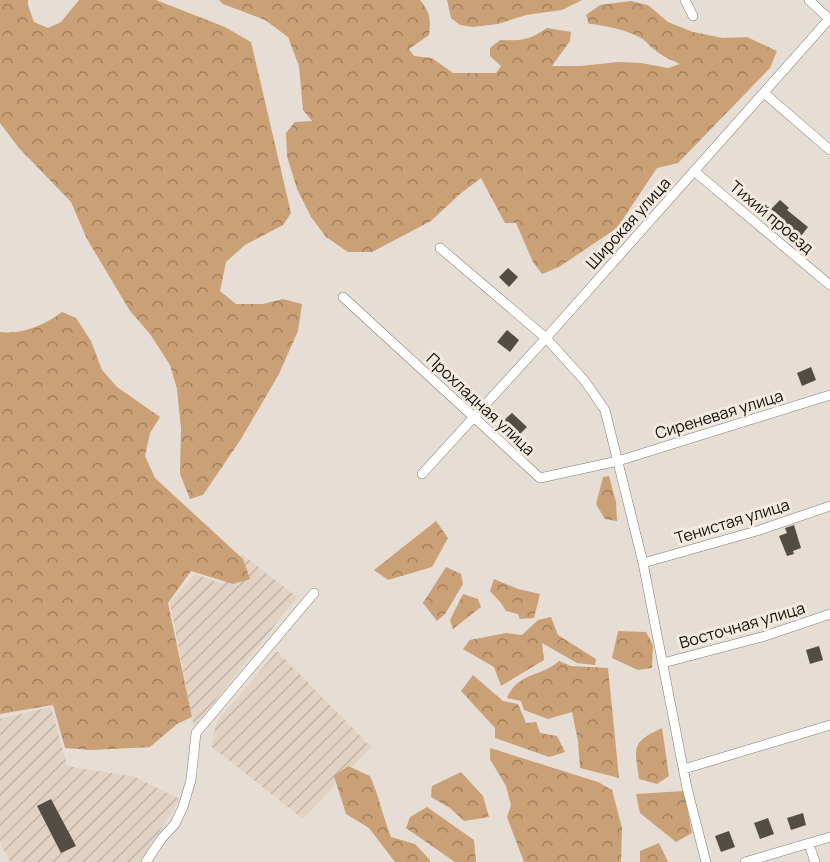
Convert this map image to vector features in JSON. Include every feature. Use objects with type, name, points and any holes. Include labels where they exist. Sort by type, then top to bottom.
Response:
[{"type":"street","points":[[685,0],[693,16]]},
{"type":"street","points":[[809,0],[830,19]]},
{"type":"street","name":"Широкая улица","points":[[422,474],[830,19]]},
{"type":"street","points":[[764,93],[830,150]]},
{"type":"street","name":"Тихий проезд","points":[[694,171],[830,285]]},
{"type":"street","points":[[440,248],[546,338],[584,380],[605,410],[643,563],[684,769],[706,862]]},
{"type":"street","name":"Прохладная улица","points":[[343,297],[540,478],[618,461]]},
{"type":"street","name":"Сиреневая улица","points":[[618,461],[830,395]]},
{"type":"street","name":"Тенистая улица","points":[[643,563],[760,530],[830,506]]},
{"type":"street","points":[[146,862],[162,838],[175,824],[183,807],[191,780],[196,733],[314,593]]},
{"type":"street","name":"Восточная улица","points":[[663,663],[765,636],[830,615]]},
{"type":"street","points":[[684,769],[830,725]]},
{"type":"street","points":[[745,862],[830,837]]},
{"type":"street","points":[[810,844],[815,862]]},
{"type":"shaded area","points":[[242,554],[297,597],[194,727],[170,603],[195,574],[223,584]]},
{"type":"shaded area","points":[[277,651],[371,747],[303,819],[211,746],[217,721]]},
{"type":"shaded area","points":[[51,707],[67,766],[135,777],[180,799],[140,862],[10,862],[0,842],[0,719]]},
{"type":"green space","points":[[0,0],[28,0],[34,22],[48,28],[61,22],[79,0],[156,0],[225,27],[251,42],[291,213],[283,225],[245,245],[226,262],[220,291],[236,304],[263,304],[283,299],[302,304],[298,331],[279,374],[241,439],[203,495],[190,499],[180,474],[181,428],[177,389],[170,365],[150,334],[130,311],[87,239],[71,202],[19,148],[0,123]]},
{"type":"green space","points":[[219,0],[420,0],[429,16],[429,35],[409,49],[414,56],[432,58],[453,73],[496,73],[501,66],[490,56],[490,48],[500,40],[525,39],[547,28],[571,32],[570,41],[552,66],[619,62],[668,68],[680,64],[661,55],[644,40],[632,34],[610,27],[589,24],[586,15],[600,5],[631,1],[648,5],[668,22],[693,32],[723,38],[747,37],[777,51],[770,68],[678,163],[657,168],[617,228],[559,267],[542,274],[533,262],[516,223],[505,223],[481,178],[431,221],[372,252],[348,252],[326,237],[311,217],[297,189],[287,156],[286,133],[295,122],[312,121],[303,110],[299,66],[288,37],[265,20],[223,4]]},
{"type":"green space","points":[[447,0],[582,0],[562,10],[526,15],[498,24],[473,27],[460,25],[451,18]]},
{"type":"green space","points":[[62,312],[76,318],[91,341],[102,370],[117,387],[160,417],[150,433],[145,456],[155,478],[243,559],[250,579],[233,584],[191,571],[168,603],[192,717],[177,724],[150,747],[92,750],[65,748],[53,705],[0,714],[0,332],[16,332],[32,328]]},
{"type":"green space","points":[[609,476],[616,502],[617,521],[605,519],[596,504],[603,477]]},
{"type":"green space","points":[[436,521],[448,538],[432,567],[388,580],[374,570]]},
{"type":"green space","points":[[446,567],[461,574],[463,584],[445,614],[437,621],[423,603]]},
{"type":"green space","points":[[494,579],[518,589],[540,594],[534,618],[520,619],[518,614],[506,611],[490,591]]},
{"type":"green space","points":[[463,594],[478,599],[481,607],[453,629],[450,620]]},
{"type":"green space","points":[[551,617],[558,635],[596,659],[595,665],[577,663],[542,643],[544,660],[501,686],[494,667],[463,649],[470,640],[506,633],[522,635],[538,620]]},
{"type":"green space","points":[[618,631],[646,632],[653,645],[652,668],[638,670],[612,658]]},
{"type":"green space","points":[[559,661],[571,666],[608,668],[619,778],[580,768],[578,741],[572,712],[548,719],[524,710],[521,701],[507,698],[517,684],[524,679]]},
{"type":"green space","points":[[473,675],[503,701],[518,704],[526,723],[536,722],[540,733],[557,736],[565,752],[549,757],[495,738],[495,728],[461,691]]},
{"type":"green space","points":[[662,728],[669,776],[657,784],[639,779],[636,753],[637,747],[644,738]]},
{"type":"green space","points":[[490,748],[598,782],[612,790],[622,828],[621,862],[524,862],[507,817],[511,805],[506,786],[490,759]]},
{"type":"green space","points":[[348,766],[370,776],[391,837],[415,844],[430,862],[395,862],[369,828],[346,814],[334,776]]},
{"type":"green space","points":[[461,772],[483,796],[489,817],[464,821],[450,808],[431,797],[432,786]]},
{"type":"green space","points":[[684,791],[692,833],[676,842],[640,813],[636,794]]},
{"type":"green space","points":[[427,807],[474,840],[476,862],[455,862],[406,828],[410,817]]},
{"type":"green space","points":[[659,843],[668,862],[640,862],[640,851]]},
{"type":"building","points":[[780,200],[789,208],[787,210],[808,227],[801,236],[786,225],[771,209]]},
{"type":"building","points":[[508,268],[518,277],[509,287],[499,277]]},
{"type":"building","points":[[507,330],[519,340],[510,352],[497,342]]},
{"type":"building","points":[[811,367],[816,380],[802,386],[797,373]]},
{"type":"building","points":[[512,413],[527,427],[519,435],[503,421]]},
{"type":"building","points":[[794,525],[801,548],[787,556],[779,536],[787,533],[785,528]]},
{"type":"building","points":[[819,646],[823,660],[810,664],[806,650]]},
{"type":"building","points":[[51,799],[76,846],[61,853],[37,806]]},
{"type":"building","points":[[803,813],[806,825],[791,830],[787,818]]},
{"type":"building","points":[[768,818],[774,834],[760,839],[754,823]]},
{"type":"building","points":[[729,831],[735,847],[721,852],[715,836]]}]
